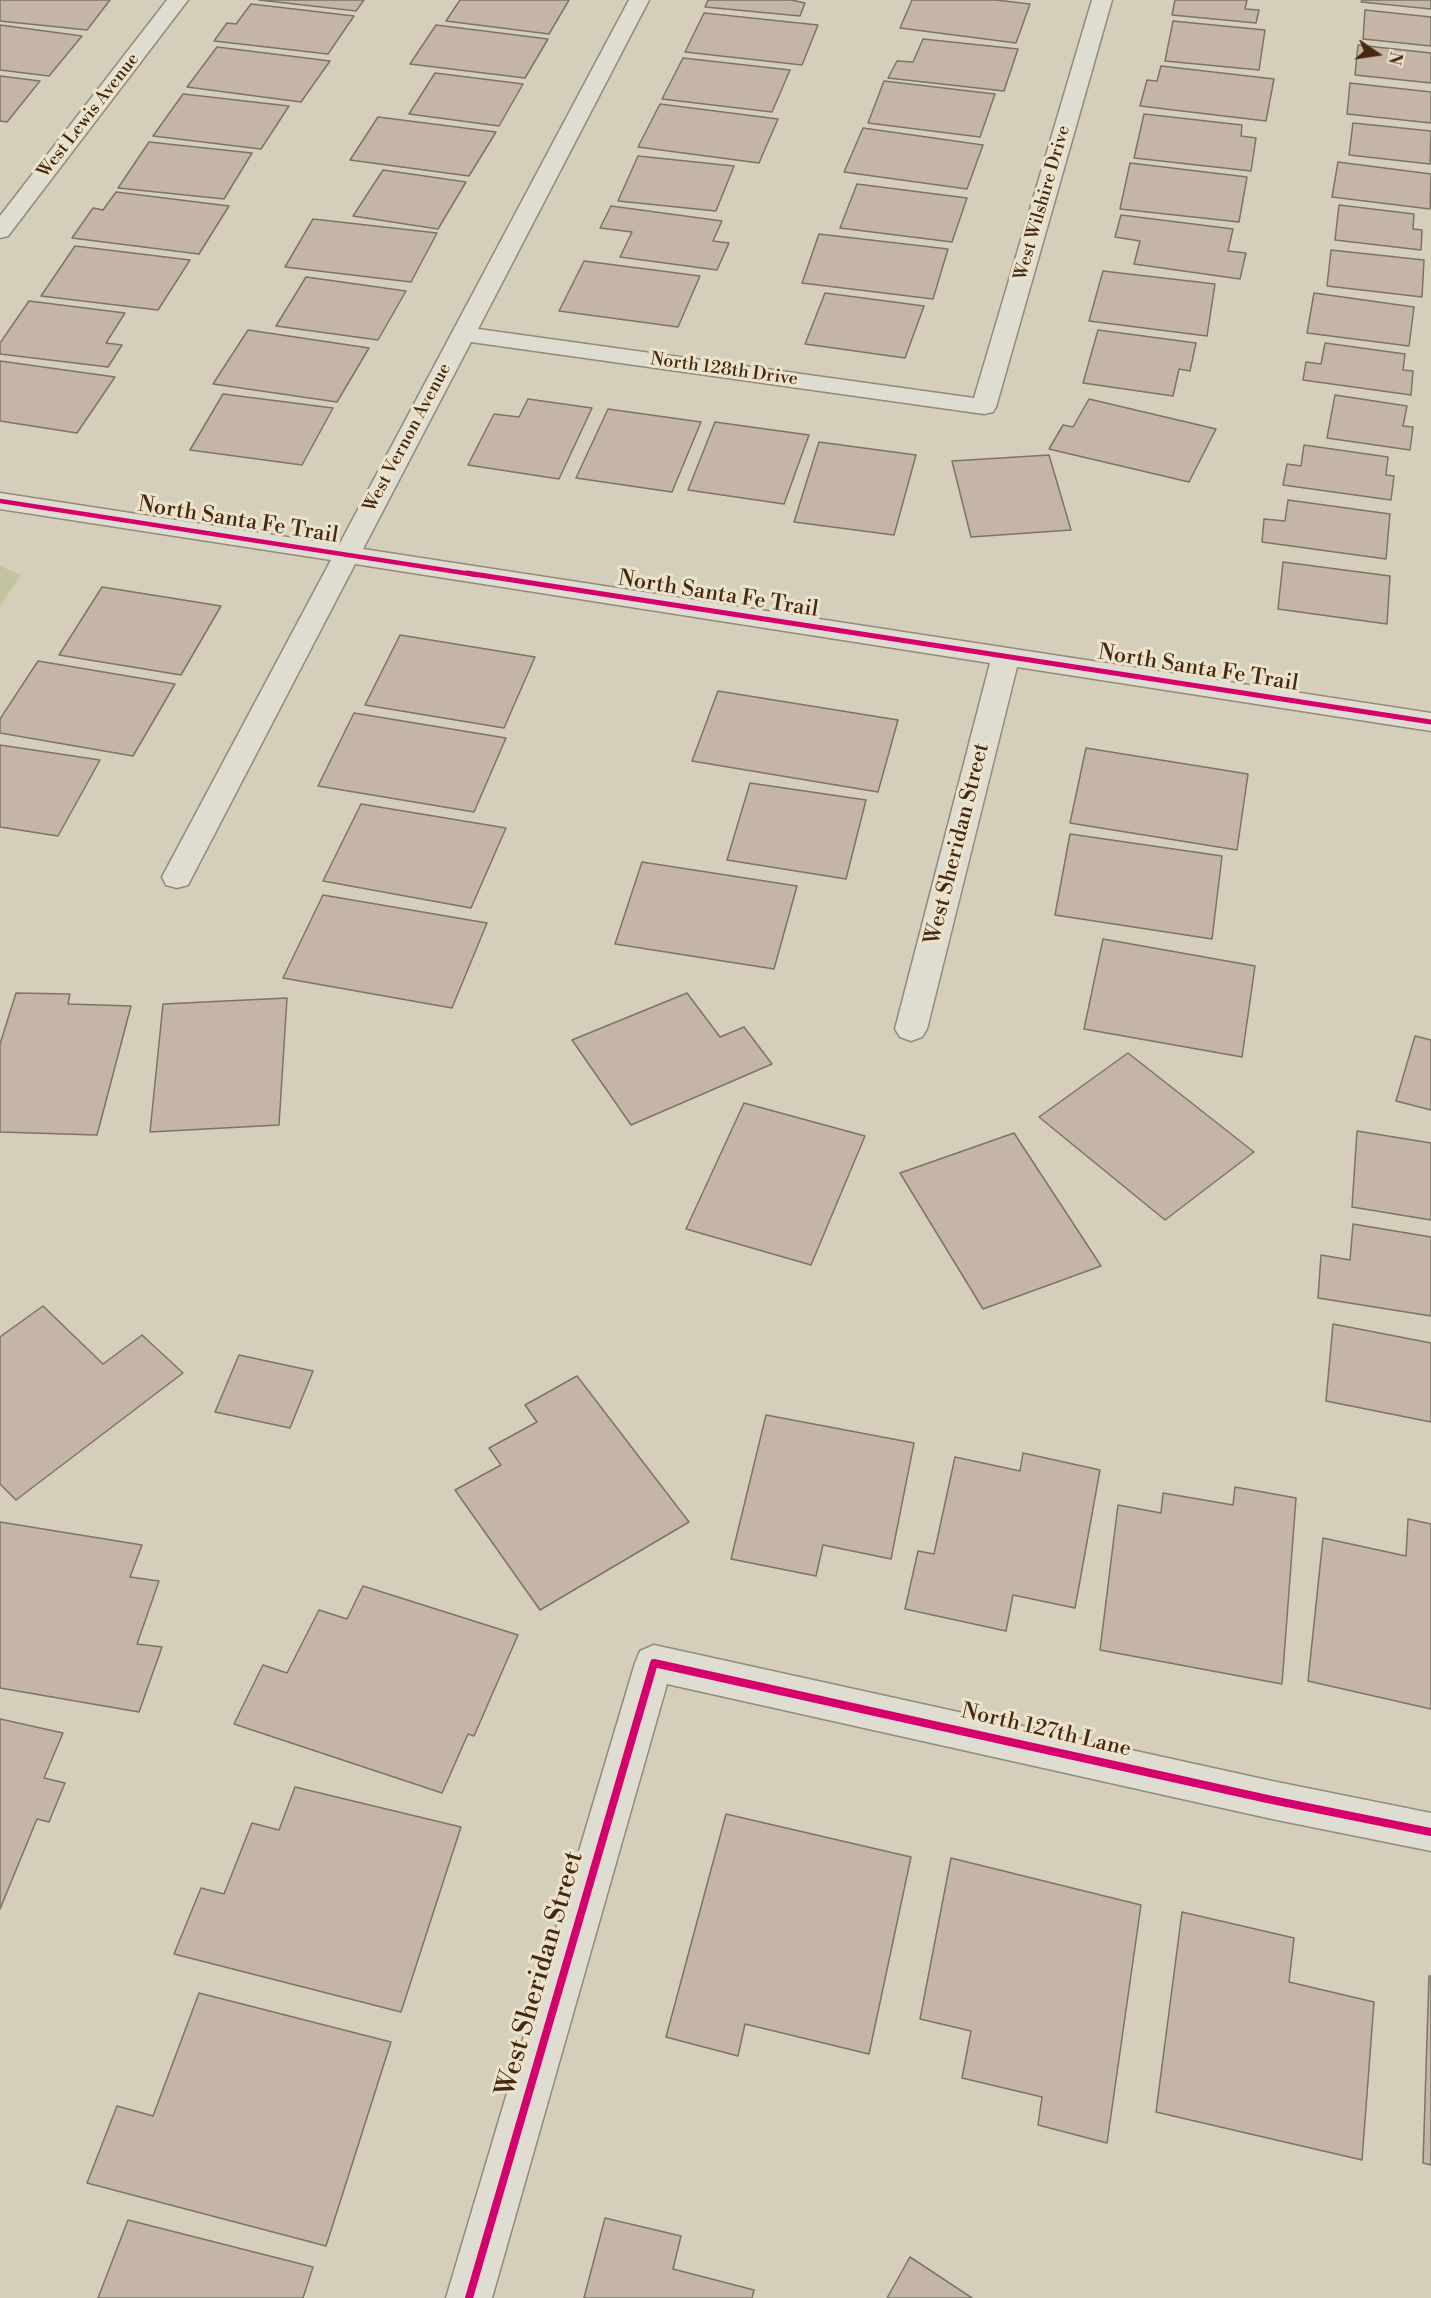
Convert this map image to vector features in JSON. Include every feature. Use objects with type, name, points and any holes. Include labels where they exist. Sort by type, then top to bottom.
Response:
[{"type":"street","name":"West Lewis Avenue","points":[[0,231],[178,0]]},
{"type":"street","name":"West Vernon Avenue","points":[[177,877],[639,0]]},
{"type":"street","name":"West Wilshire Drive","points":[[984,406],[1102,0]]},
{"type":"street","name":"North 128th Drive","points":[[464,334],[984,406]]},
{"type":"street","name":"North Santa Fe Trail","points":[[0,501],[1431,722]]},
{"type":"street","name":"West Sheridan Street","points":[[911,1029],[1005,658]]},
{"type":"street","name":"West Sheridan Street","points":[[469,2298],[654,1663]]},
{"type":"street","name":"North 127th Lane","points":[[654,1663],[1272,1800],[1431,1832]]},
{"type":"green space","points":[[0,566],[21,575],[0,606]]},
{"type":"building","points":[[0,0],[110,0],[87,30],[0,21]]},
{"type":"building","points":[[259,0],[364,0],[356,11]]},
{"type":"building","points":[[460,0],[569,0],[549,34],[446,21]]},
{"type":"building","points":[[708,0],[791,0],[805,3],[800,16],[705,7]]},
{"type":"building","points":[[912,0],[996,0],[1030,4],[1016,43],[900,28]]},
{"type":"building","points":[[1175,0],[1247,0],[1245,9],[1259,10],[1256,23],[1172,15]]},
{"type":"building","points":[[1362,0],[1431,0],[1431,9],[1361,2]]},
{"type":"building","points":[[251,4],[354,16],[328,54],[214,41],[227,23],[236,24]]},
{"type":"building","points":[[1365,10],[1431,17],[1431,46],[1363,39]]},
{"type":"building","points":[[704,13],[818,25],[802,65],[685,52]]},
{"type":"building","points":[[1173,21],[1265,30],[1259,70],[1165,61]]},
{"type":"building","points":[[0,25],[82,36],[49,76],[0,70]]},
{"type":"building","points":[[436,25],[548,39],[525,78],[410,64]]},
{"type":"building","points":[[923,39],[1018,49],[1004,91],[888,78],[897,61],[913,62]]},
{"type":"building","points":[[1358,45],[1431,53],[1431,83],[1355,75]]},
{"type":"building","points":[[217,47],[330,61],[301,102],[187,87]]},
{"type":"building","points":[[683,58],[790,70],[772,112],[662,99]]},
{"type":"building","points":[[1161,66],[1274,79],[1266,121],[1140,106],[1147,80],[1157,81]]},
{"type":"building","points":[[435,73],[523,84],[499,126],[409,114]]},
{"type":"building","points":[[0,76],[40,81],[7,122],[0,121]]},
{"type":"building","points":[[884,81],[995,94],[980,137],[868,123]]},
{"type":"building","points":[[1350,83],[1431,92],[1431,123],[1347,114]]},
{"type":"building","points":[[183,94],[289,106],[261,149],[153,136]]},
{"type":"building","points":[[660,104],[778,119],[759,163],[638,147]]},
{"type":"building","points":[[1144,114],[1242,125],[1241,136],[1256,138],[1251,171],[1134,158]]},
{"type":"building","points":[[378,117],[496,132],[469,176],[350,160]]},
{"type":"building","points":[[1353,123],[1431,131],[1430,164],[1349,155]]},
{"type":"building","points":[[863,128],[983,145],[967,189],[844,172]]},
{"type":"building","points":[[149,142],[252,153],[224,199],[118,188]]},
{"type":"building","points":[[638,156],[734,166],[716,211],[618,201]]},
{"type":"building","points":[[1338,162],[1431,174],[1430,209],[1332,197]]},
{"type":"building","points":[[1130,163],[1247,177],[1239,222],[1120,209]]},
{"type":"building","points":[[383,170],[466,182],[438,229],[353,216]]},
{"type":"building","points":[[857,184],[967,198],[952,242],[840,228]]},
{"type":"building","points":[[116,192],[229,206],[199,254],[72,238],[93,208],[103,210]]},
{"type":"building","points":[[1339,205],[1414,214],[1413,229],[1422,230],[1421,250],[1335,240]]},
{"type":"building","points":[[611,206],[722,221],[713,241],[729,243],[717,270],[620,257],[632,232],[600,228]]},
{"type":"building","points":[[1121,215],[1233,229],[1228,251],[1246,253],[1240,279],[1134,264],[1140,241],[1115,237]]},
{"type":"building","points":[[313,219],[437,233],[411,282],[285,267]]},
{"type":"building","points":[[819,234],[948,249],[933,299],[802,283]]},
{"type":"building","points":[[75,246],[190,260],[158,310],[41,296]]},
{"type":"building","points":[[1331,250],[1424,260],[1422,297],[1327,286]]},
{"type":"building","points":[[584,261],[700,276],[678,327],[559,311]]},
{"type":"building","points":[[1103,271],[1215,284],[1207,336],[1089,321]]},
{"type":"building","points":[[306,277],[406,291],[378,340],[276,326]]},
{"type":"building","points":[[825,293],[924,306],[905,358],[805,344]]},
{"type":"building","points":[[1314,293],[1414,307],[1409,346],[1307,333]]},
{"type":"building","points":[[29,301],[125,313],[106,343],[122,345],[108,367],[0,354],[0,343]]},
{"type":"building","points":[[248,330],[369,348],[337,402],[213,384]]},
{"type":"building","points":[[1098,330],[1196,343],[1190,371],[1179,369],[1173,396],[1083,383]]},
{"type":"building","points":[[1325,343],[1405,354],[1403,370],[1413,371],[1411,395],[1303,380],[1306,362],[1321,364]]},
{"type":"building","points":[[0,361],[115,377],[77,433],[0,421]]},
{"type":"building","points":[[223,394],[333,408],[302,465],[190,450]]},
{"type":"building","points":[[1335,395],[1407,406],[1403,426],[1413,427],[1410,450],[1327,438]]},
{"type":"building","points":[[528,399],[592,408],[559,479],[468,465],[494,414],[519,417]]},
{"type":"building","points":[[1089,399],[1216,429],[1189,482],[1049,449],[1063,425],[1073,427]]},
{"type":"building","points":[[608,409],[701,422],[672,492],[576,478]]},
{"type":"building","points":[[715,422],[809,435],[784,504],[688,490]]},
{"type":"building","points":[[819,442],[916,455],[894,535],[794,522]]},
{"type":"building","points":[[1304,445],[1388,457],[1386,475],[1394,476],[1391,500],[1283,485],[1287,464],[1301,466]]},
{"type":"building","points":[[1049,455],[1071,530],[971,537],[952,461]]},
{"type":"building","points":[[1288,500],[1390,514],[1386,559],[1262,542],[1264,519],[1285,521]]},
{"type":"building","points":[[1283,562],[1390,576],[1387,624],[1278,609]]},
{"type":"building","points":[[102,587],[221,606],[181,675],[59,655]]},
{"type":"building","points":[[400,635],[535,657],[504,728],[365,705]]},
{"type":"building","points":[[38,661],[175,684],[133,756],[0,733],[0,719]]},
{"type":"building","points":[[718,691],[898,720],[878,792],[692,761]]},
{"type":"building","points":[[354,713],[506,738],[474,812],[318,786]]},
{"type":"building","points":[[0,745],[100,760],[58,836],[0,827]]},
{"type":"building","points":[[1086,748],[1248,774],[1237,850],[1070,823]]},
{"type":"building","points":[[750,783],[866,800],[846,879],[727,860]]},
{"type":"building","points":[[361,804],[506,828],[471,908],[323,881]]},
{"type":"building","points":[[1070,834],[1222,856],[1212,939],[1055,915]]},
{"type":"building","points":[[642,862],[797,886],[774,969],[615,944]]},
{"type":"building","points":[[323,895],[487,923],[452,1008],[283,978]]},
{"type":"building","points":[[1103,939],[1255,966],[1242,1057],[1084,1029]]},
{"type":"building","points":[[16,993],[70,994],[68,1004],[131,1006],[97,1135],[0,1132],[0,1044]]},
{"type":"building","points":[[687,993],[720,1037],[744,1027],[772,1064],[631,1125],[572,1040]]},
{"type":"building","points":[[287,998],[279,1125],[150,1132],[163,1004]]},
{"type":"building","points":[[1415,1036],[1431,1040],[1431,1110],[1396,1101]]},
{"type":"building","points":[[1128,1053],[1254,1152],[1165,1220],[1039,1117]]},
{"type":"building","points":[[744,1103],[865,1136],[811,1265],[686,1229]]},
{"type":"building","points":[[1357,1131],[1431,1143],[1431,1220],[1352,1207]]},
{"type":"building","points":[[1014,1133],[1101,1266],[983,1309],[900,1173]]},
{"type":"building","points":[[1353,1224],[1431,1237],[1431,1316],[1318,1298],[1321,1255],[1350,1260]]},
{"type":"building","points":[[43,1306],[103,1364],[142,1335],[183,1373],[16,1500],[0,1484],[0,1337]]},
{"type":"building","points":[[1333,1324],[1431,1343],[1431,1422],[1326,1401]]},
{"type":"building","points":[[239,1355],[313,1371],[290,1428],[215,1412]]},
{"type":"building","points":[[577,1376],[689,1522],[540,1610],[455,1490],[501,1465],[489,1448],[537,1422],[525,1405]]},
{"type":"building","points":[[766,1415],[914,1443],[891,1559],[823,1545],[816,1576],[731,1559]]},
{"type":"building","points":[[1023,1453],[1100,1470],[1075,1608],[1013,1595],[1006,1631],[905,1609],[918,1551],[934,1554],[955,1457],[1020,1471]]},
{"type":"building","points":[[1235,1487],[1296,1498],[1282,1684],[1100,1650],[1118,1505],[1161,1513],[1163,1493],[1233,1505]]},
{"type":"building","points":[[1408,1519],[1431,1524],[1431,1709],[1308,1681],[1323,1538],[1406,1556]]},
{"type":"building","points":[[0,1522],[142,1545],[130,1577],[159,1581],[137,1644],[162,1647],[139,1712],[0,1688]]},
{"type":"building","points":[[363,1586],[518,1635],[474,1736],[468,1734],[442,1793],[234,1724],[263,1665],[287,1673],[319,1610],[347,1619]]},
{"type":"building","points":[[0,1719],[63,1733],[44,1778],[65,1783],[49,1822],[37,1819],[0,1909]]},
{"type":"building","points":[[295,1787],[461,1827],[401,2012],[174,1954],[201,1888],[224,1894],[252,1823],[279,1830]]},
{"type":"building","points":[[726,1814],[911,1857],[869,2054],[745,2024],[738,2056],[666,2037]]},
{"type":"building","points":[[951,1858],[1141,1905],[1107,2143],[1038,2125],[1042,2097],[962,2078],[971,2031],[920,2019]]},
{"type":"building","points":[[1182,1912],[1294,1938],[1289,1982],[1374,2002],[1362,2160],[1156,2112]]},
{"type":"building","points":[[1429,1976],[1431,1976],[1431,2165],[1423,2163]]},
{"type":"building","points":[[199,1993],[391,2042],[326,2246],[87,2183],[117,2106],[153,2116]]},
{"type":"building","points":[[605,2218],[681,2236],[673,2269],[754,2290],[752,2298],[584,2298]]},
{"type":"building","points":[[128,2220],[313,2267],[303,2298],[98,2298]]},
{"type":"building","points":[[910,2257],[972,2298],[887,2298]]},
{"type":"cycle path","points":[[0,501],[1431,722]]},
{"type":"cycle path","points":[[469,2298],[654,1663],[1272,1800],[1431,1832]]}]
